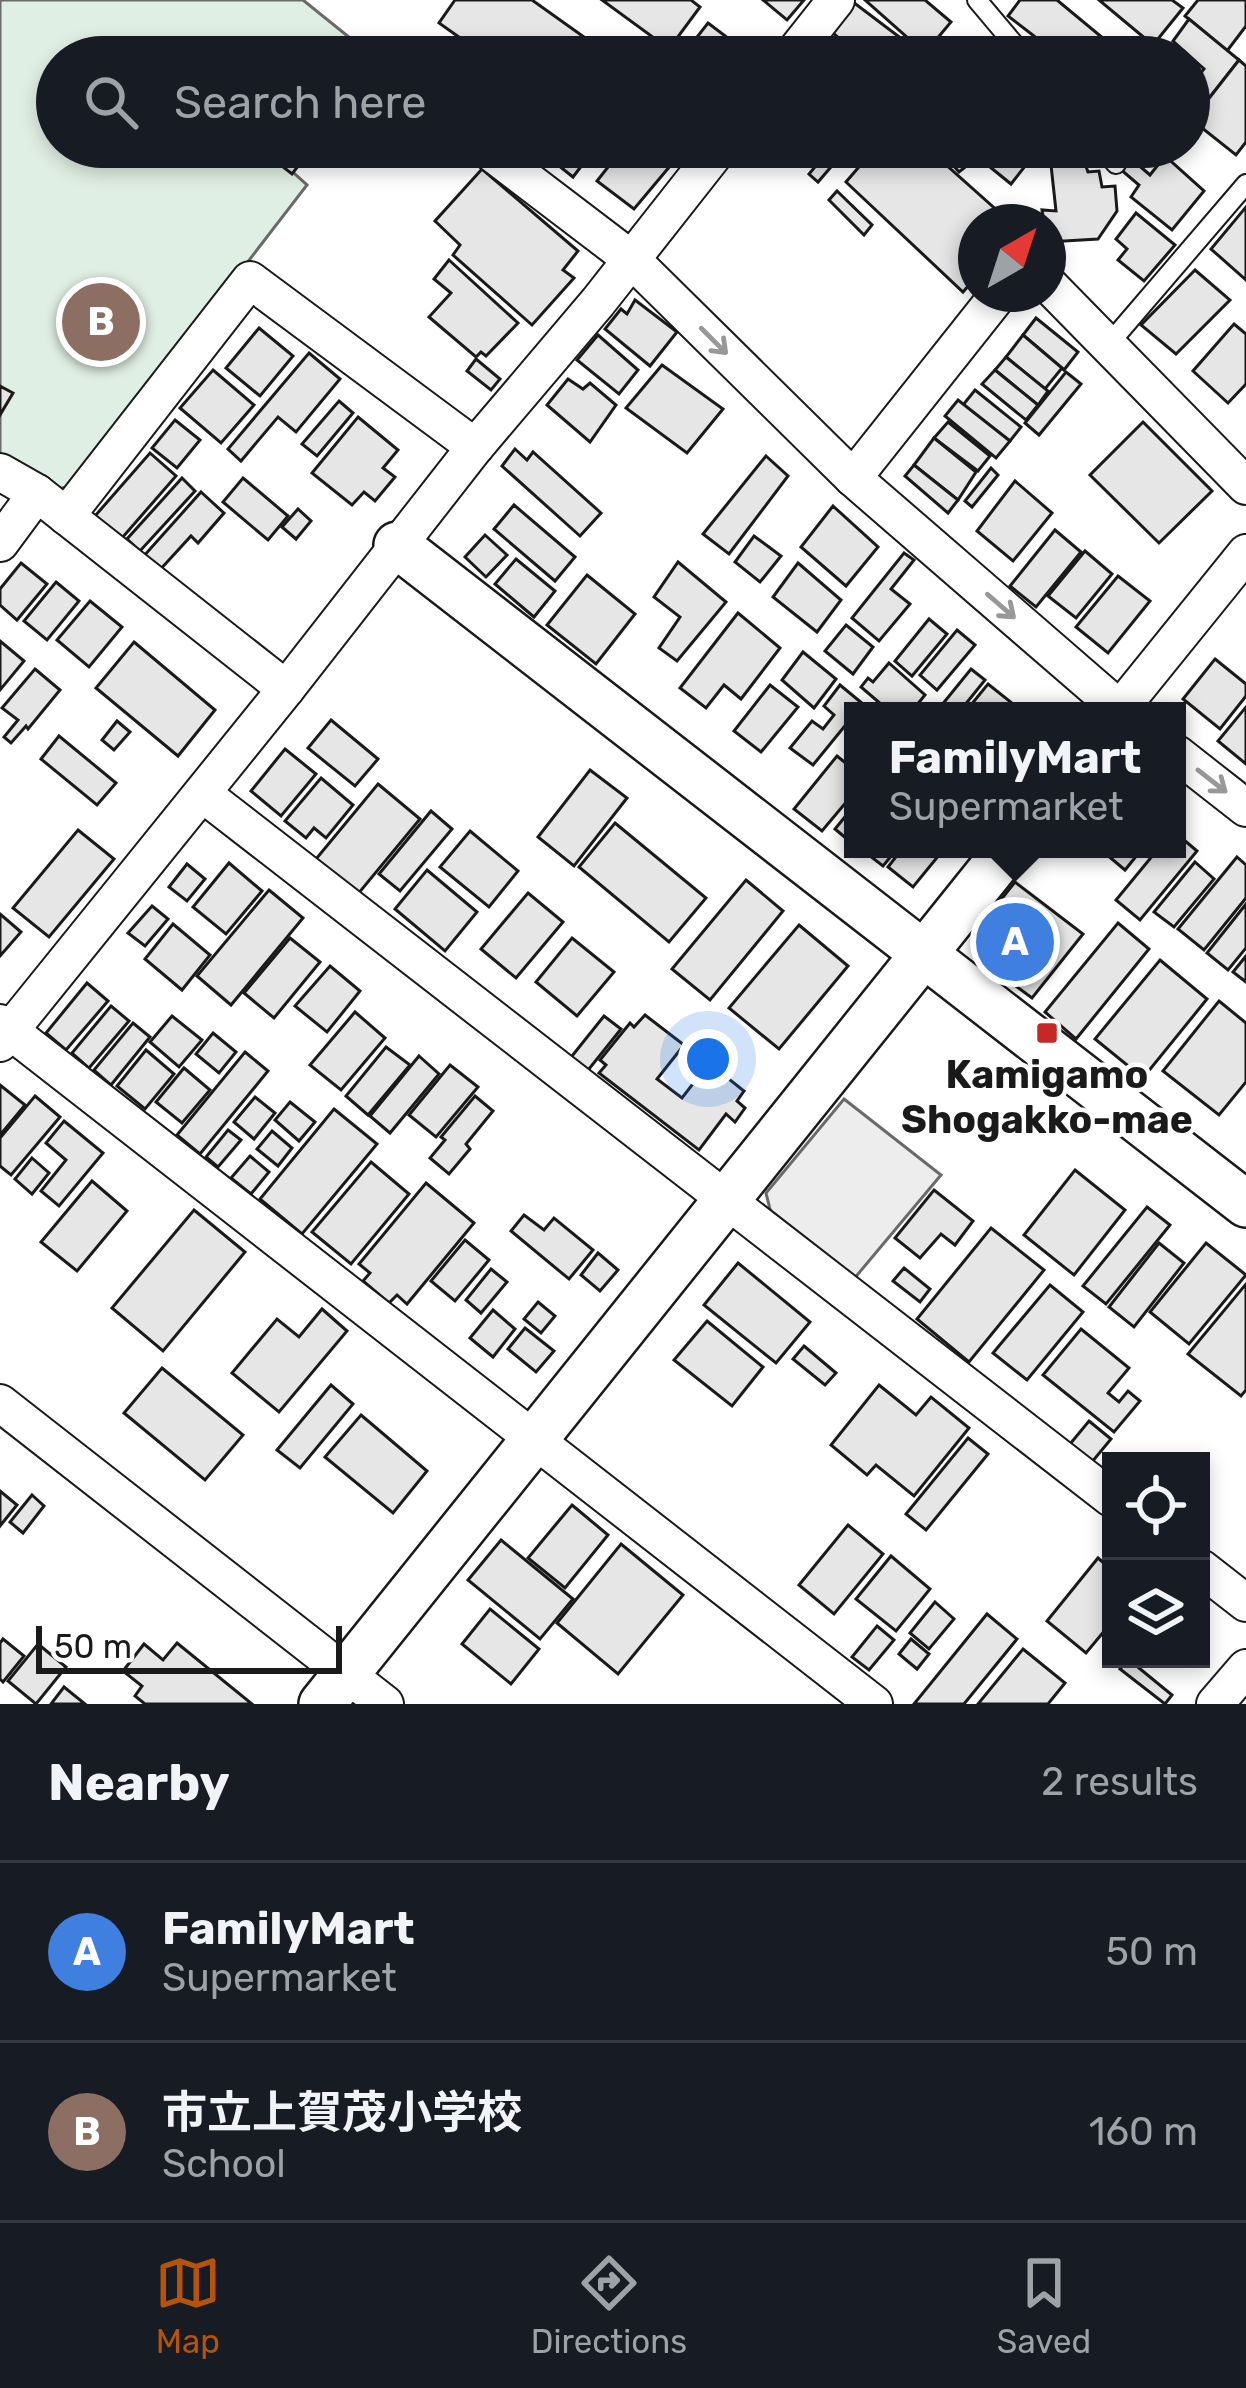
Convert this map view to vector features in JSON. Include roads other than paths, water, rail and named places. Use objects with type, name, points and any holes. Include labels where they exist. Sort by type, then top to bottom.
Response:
[{"type":"street","points":[[808,36],[836,0]]},
{"type":"street","points":[[512,168],[631,259],[853,478],[1111,702]]},
{"type":"street","points":[[703,168],[397,545],[203,794],[3,1032],[874,1704]]},
{"type":"street","points":[[0,543],[51,505],[250,280],[476,447]]},
{"type":"street","points":[[1066,302],[1246,486]]},
{"type":"street","points":[[853,478],[985,312]]},
{"type":"street","points":[[0,472],[51,505],[286,689]]},
{"type":"street","points":[[397,545],[1246,1204]]},
{"type":"street","points":[[1126,702],[1246,554]]},
{"type":"street","points":[[1186,761],[1246,808]]},
{"type":"street","points":[[203,794],[1102,1491]]},
{"type":"street","points":[[334,1689],[1001,858]]},
{"type":"street","points":[[0,1403],[334,1689],[385,1704]]},
{"type":"street","points":[[1210,1575],[1246,1603]]},
{"type":"street","points":[[1215,1704],[1246,1668]]},
{"type":"lane","points":[[976,0],[1007,36]]},
{"type":"lane","points":[[1108,345],[1246,184]]},
{"type":"place","name":"市立上賀茂小学校","points":[[101,322]]},
{"type":"place","name":"FamilyMart","points":[[1015,942]]},
{"type":"place","name":"Kamigamo Shogakko-mae","points":[[1047,1033]]}]
